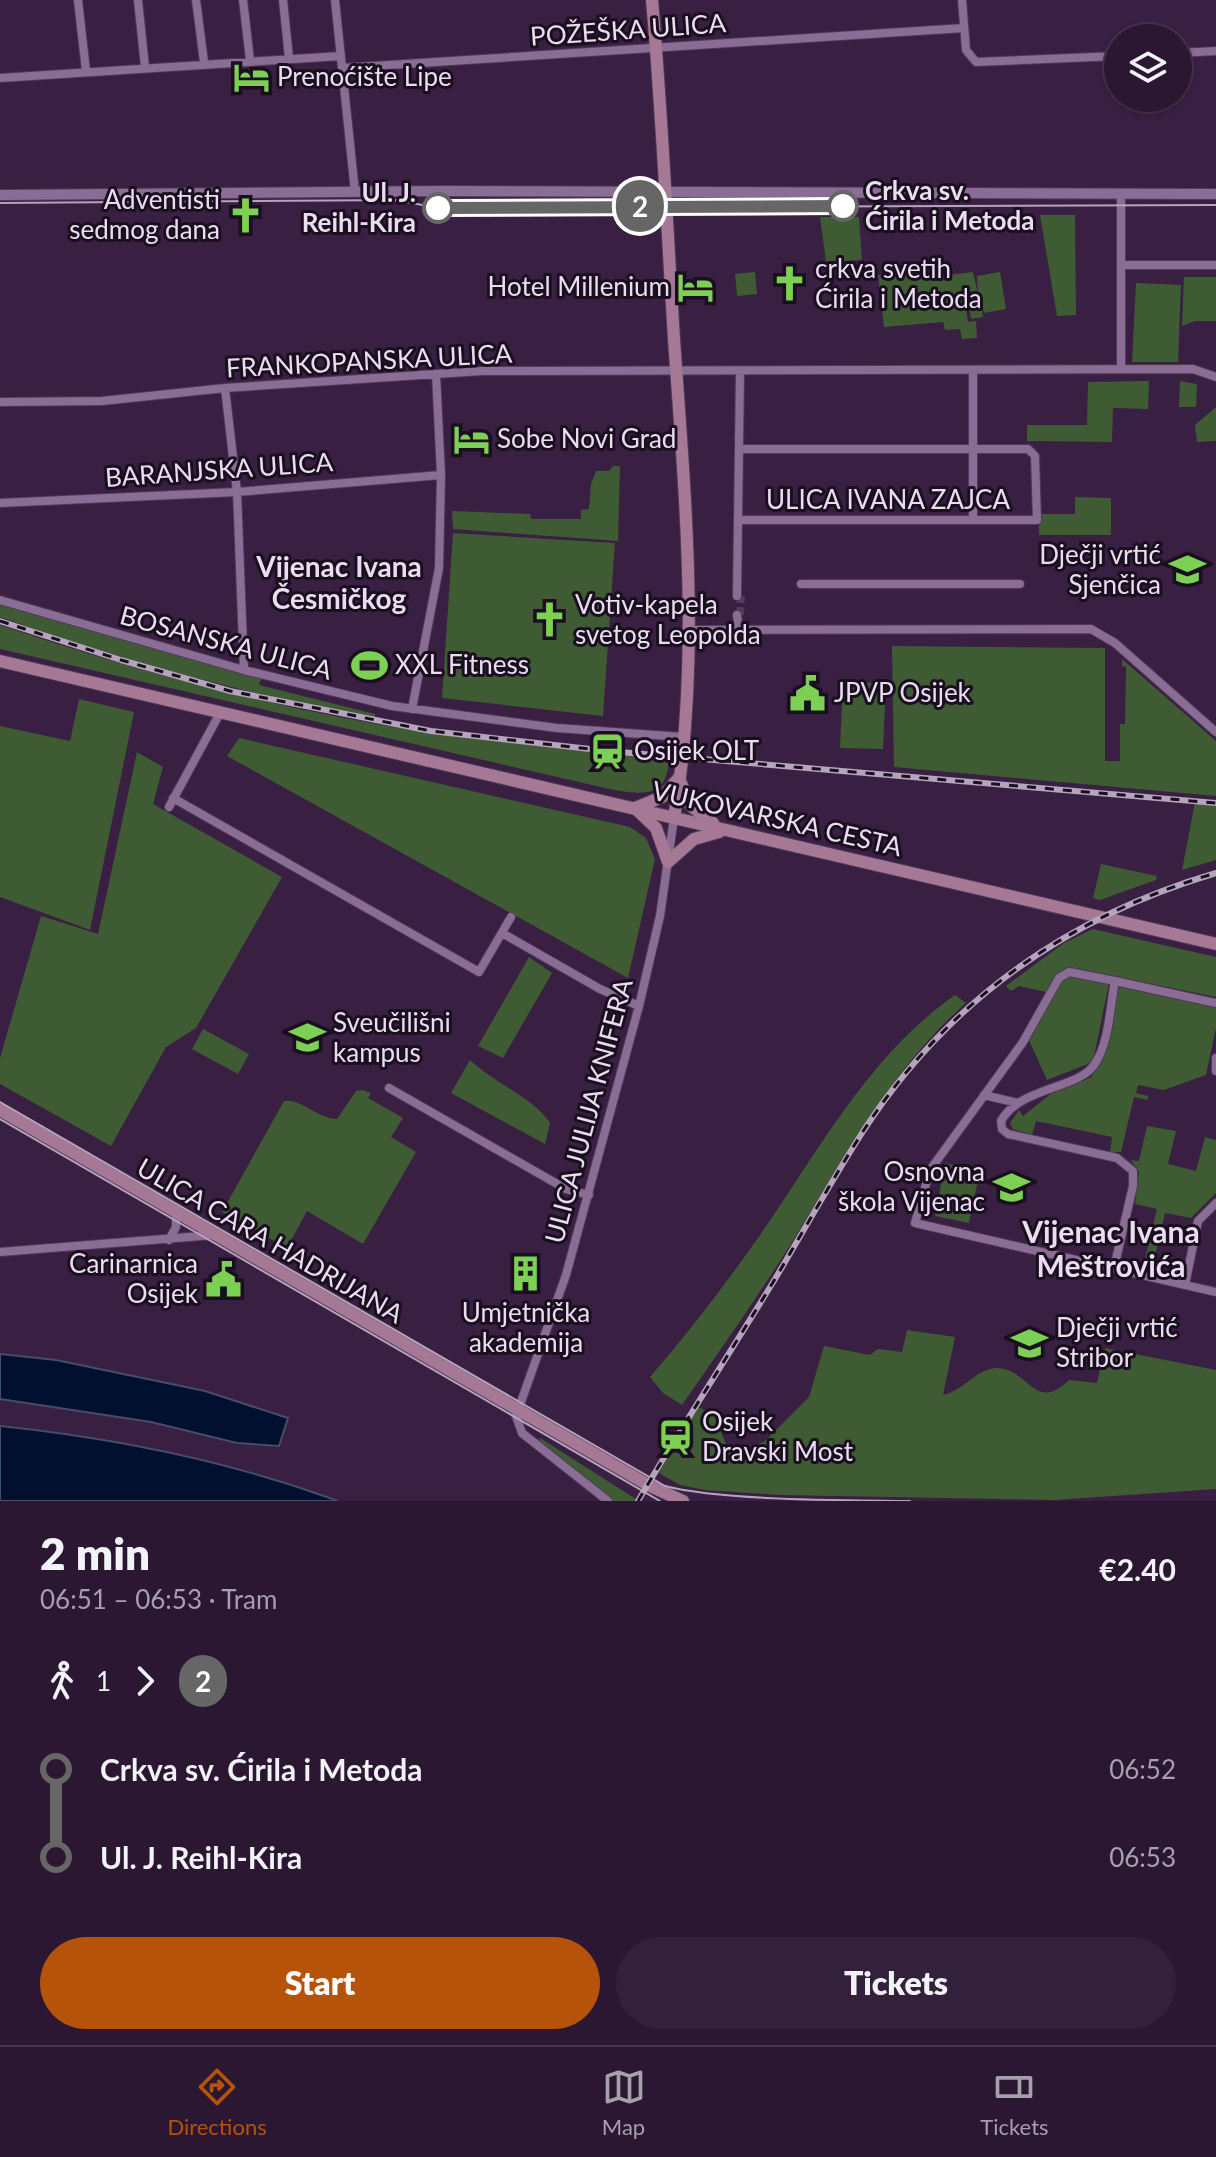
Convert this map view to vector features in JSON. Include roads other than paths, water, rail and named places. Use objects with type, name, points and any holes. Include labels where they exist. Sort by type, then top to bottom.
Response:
[{"type":"main road","points":[[652,0],[676,372],[687,630],[683,737],[674,818]]},
{"type":"main road","name":"VUKOVARSKA CESTA","points":[[0,661],[1216,944]]},
{"type":"main road","points":[[680,777],[662,797],[633,808],[656,828],[668,862],[694,839],[713,832],[730,831]]},
{"type":"main road","points":[[680,777],[685,797],[696,812],[730,831]]},
{"type":"main road","name":"ULICA CARA HADRIJANA","points":[[0,1110],[650,1486],[683,1501]]},
{"type":"street","points":[[78,0],[86,71]]},
{"type":"street","points":[[138,0],[145,67]]},
{"type":"street","points":[[196,0],[204,62]]},
{"type":"street","points":[[243,0],[250,60]]},
{"type":"street","points":[[283,0],[289,58]]},
{"type":"street","points":[[335,0],[355,192]]},
{"type":"street","points":[[962,0],[968,56],[982,62],[1104,57]]},
{"type":"street","name":"POŽEŠKA ULICA","points":[[342,68],[964,28]]},
{"type":"street","points":[[1192,52],[1216,51]]},
{"type":"street","points":[[0,78],[204,62],[341,56]]},
{"type":"street","points":[[0,195],[355,192],[1216,194]]},
{"type":"street","points":[[1121,195],[1121,369]]},
{"type":"street","points":[[1121,265],[1216,265]]},
{"type":"street","name":"FRANKOPANSKA ULICA","points":[[0,402],[102,401],[225,388],[436,374],[1193,369],[1216,377]]},
{"type":"street","points":[[973,370],[973,520]]},
{"type":"street","points":[[739,594],[740,372]]},
{"type":"street","points":[[412,709],[438,582],[441,475],[436,374]]},
{"type":"street","points":[[225,388],[237,492],[244,670]]},
{"type":"street","points":[[740,449],[973,449]]},
{"type":"street","name":"ULICA IVANA ZAJCA","points":[[740,520],[1037,520],[1035,453],[1028,449],[973,449]]},
{"type":"street","name":"BARANJSKA ULICA","points":[[0,503],[237,492],[441,475]]},
{"type":"street","points":[[801,584],[1020,584]]},
{"type":"street","name":"BOSANSKA ULICA","points":[[0,600],[244,670],[412,709],[557,728],[683,737]]},
{"type":"street","points":[[739,616],[739,630]]},
{"type":"street","points":[[687,630],[1091,629],[1115,643],[1216,730]]},
{"type":"street","points":[[169,807],[220,713]]},
{"type":"street","points":[[173,798],[479,972],[511,917]]},
{"type":"street","name":"ULICA JULIJA KNIFERA","points":[[518,1408],[546,1336],[589,1195],[639,1006],[660,916],[674,818]]},
{"type":"street","points":[[502,933],[600,989],[639,1006]]},
{"type":"street","points":[[1216,1003],[1069,972],[1059,978],[1023,1042],[930,1170],[915,1223],[1216,1292]]},
{"type":"street","points":[[1114,1268],[1133,1186],[1133,1171],[1117,1158],[1008,1134],[1002,1129],[1001,1121],[1006,1112],[1019,1103],[1090,1071],[1101,1050],[1115,981]]},
{"type":"street","points":[[1216,1058],[1216,1071]]},
{"type":"street","points":[[389,1088],[566,1189],[589,1195]]},
{"type":"street","points":[[984,1095],[1019,1103]]},
{"type":"street","points":[[1185,1285],[1198,1221],[1216,1203]]},
{"type":"street","points":[[168,1240],[175,1231],[175,1212]]},
{"type":"street","points":[[0,1252],[215,1235]]},
{"type":"street","points":[[518,1408],[516,1423],[522,1433],[608,1501]]},
{"type":"water","points":[[0,1354],[56,1360],[205,1391],[288,1418],[279,1446],[237,1443],[151,1422],[0,1399]]},
{"type":"water","points":[[0,1426],[86,1437],[171,1453],[255,1474],[338,1501],[0,1501]]},
{"type":"tunnel","points":[[740,615],[741,596]]},
{"type":"tram line","points":[[396,200],[438,208],[1216,205]]},
{"type":"tram line","points":[[0,203],[404,200]]},
{"type":"tram line","name":"2","points":[[438,208],[843,206]]},
{"type":"tram line","points":[[0,1102],[665,1486],[751,1497],[910,1501]]},
{"type":"tram line","points":[[0,1119],[660,1501]]},
{"type":"railway","points":[[0,621],[230,691],[431,731],[608,751],[1216,803]]},
{"type":"railway","points":[[638,1501],[862,1133],[932,1043],[972,1004],[1015,970],[1061,940],[1161,891],[1216,873]]},
{"type":"place","name":"Prenoćište Lipe","points":[[251,77]]},
{"type":"place","name":"Crkva sv. Ćirila i Metoda","points":[[843,206]]},
{"type":"place","name":"Ul. J. Reihl-Kira","points":[[438,208]]},
{"type":"place","name":"Adventisti sedmog dana","points":[[246,215]]},
{"type":"place","name":"crkva svetih Ćirila i Metoda","points":[[789,284]]},
{"type":"place","name":"Hotel Millenium","points":[[696,287]]},
{"type":"place","name":"Sobe Novi Grad","points":[[471,439]]},
{"type":"place","name":"Dječji vrtić Sjenčica","points":[[1187,570]]},
{"type":"place","name":"Votiv-kapela svetog Leopolda","points":[[549,620]]},
{"type":"place","name":"XXL Fitness","points":[[369,665]]},
{"type":"place","name":"JPVP Osijek","points":[[808,693]]},
{"type":"place","name":"Osijek OLT","points":[[608,751]]},
{"type":"place","name":"Sveučilišni kampus","points":[[307,1038]]},
{"type":"place","name":"Osnovna škola Vijenac","points":[[1011,1187]]},
{"type":"place","name":"Umjetnička akademija","points":[[526,1274]]},
{"type":"place","name":"Carinarnica Osijek","points":[[224,1279]]},
{"type":"place","name":"Dječji vrtić Stribor","points":[[1030,1343]]},
{"type":"place","name":"Osijek Dravski Most","points":[[676,1437]]},
{"type":"district","name":"Vijenac Ivana Česmičkog","points":[[339,583]]},
{"type":"district","name":"Vijenac Ivana Meštrovića","points":[[1111,1250]]}]
